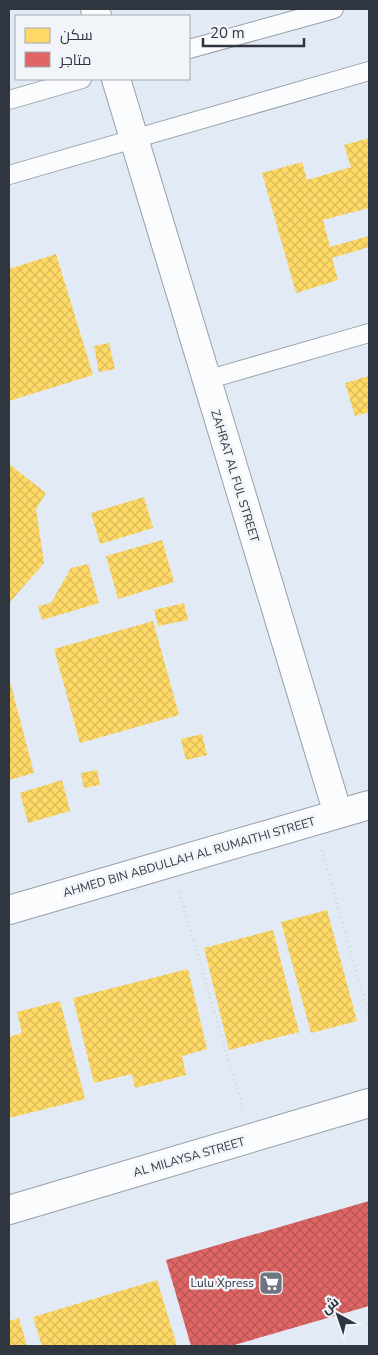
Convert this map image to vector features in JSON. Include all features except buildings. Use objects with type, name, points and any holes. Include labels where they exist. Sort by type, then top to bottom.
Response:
[{"type":"street","name":"ZAHRAT AL FUL STREET","points":[[116,80],[206,380],[326,817]]},
{"type":"street","name":"AHMED BIN ABDULLAH AL RUMAITHI STREET","points":[[9,910],[369,805]]},
{"type":"street","name":"AL MILAYSA STREET","points":[[9,1210],[369,1103]]},
{"type":"lane","points":[[190,49],[334,9]]},
{"type":"lane","points":[[9,175],[369,70]]},
{"type":"lane","points":[[9,100],[79,80]]},
{"type":"lane","points":[[206,380],[369,333]]},
{"type":"path","points":[[326,817],[369,1018]]},
{"type":"path","points":[[170,863],[252,1139]]},
{"type":"place","name":"Lulu Xpress","points":[[271,1283]]}]
